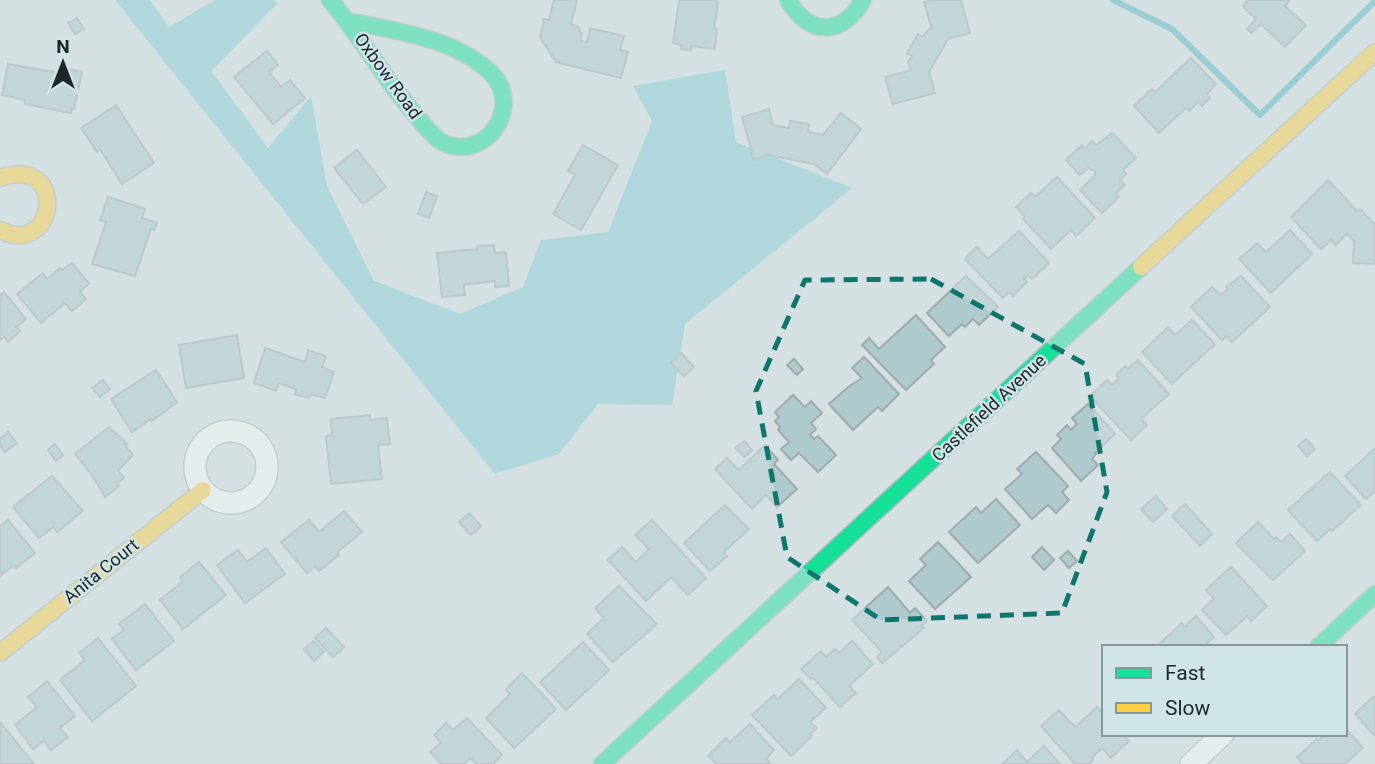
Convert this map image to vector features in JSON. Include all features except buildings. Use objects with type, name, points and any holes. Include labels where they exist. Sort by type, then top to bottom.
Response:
[{"type":"street","name":"Oxbow Road","points":[[330,0],[348,21],[383,76],[413,114],[442,142],[469,147],[489,138],[499,128],[505,110],[505,97],[499,83],[483,68],[456,51],[425,38],[348,21]]},
{"type":"street","points":[[788,0],[802,20],[819,27],[832,28],[849,20],[859,10],[863,0]]},
{"type":"street","name":"Castlefield Avenue","points":[[603,764],[1375,52]]},
{"type":"street","points":[[0,178],[15,172],[36,178],[43,184],[50,205],[45,221],[27,234],[16,236],[0,230]]},
{"type":"street","name":"Anita Court","points":[[0,653],[202,490]]},
{"type":"street","points":[[1320,645],[1375,594]]},
{"type":"street","points":[[1191,764],[1221,736]]},
{"type":"highlighted area","points":[[931,279],[1085,364],[1107,492],[1062,613],[881,620],[787,557],[756,391],[805,280]]},
{"type":"shaded area","points":[[115,0],[150,0],[169,27],[215,0],[273,0],[278,3],[211,71],[268,148],[311,96],[327,186],[374,281],[460,314],[523,287],[541,240],[608,232],[652,121],[633,86],[725,70],[736,142],[852,188],[685,324],[672,405],[598,404],[559,454],[495,474]]},
{"type":"waterway","points":[[1113,0],[1172,29],[1260,115],[1375,1]]},
{"type":"traffic: fast","points":[[330,0],[407,105],[439,140],[458,147],[472,145],[485,139],[495,128],[502,116],[504,101],[500,87],[491,73],[476,61],[424,38],[348,21]]},
{"type":"traffic: fast","points":[[788,0],[806,20],[815,26],[826,27],[845,21],[863,0]]},
{"type":"traffic: fast","points":[[602,764],[1141,267]]},
{"type":"traffic: fast","points":[[1320,645],[1375,594]]},
{"type":"traffic: slow","points":[[1141,267],[1375,52]]},
{"type":"traffic: slow","points":[[0,178],[22,175],[37,180],[45,192],[47,206],[43,220],[34,231],[19,235],[0,230]]},
{"type":"traffic: slow","points":[[0,653],[203,490]]}]
